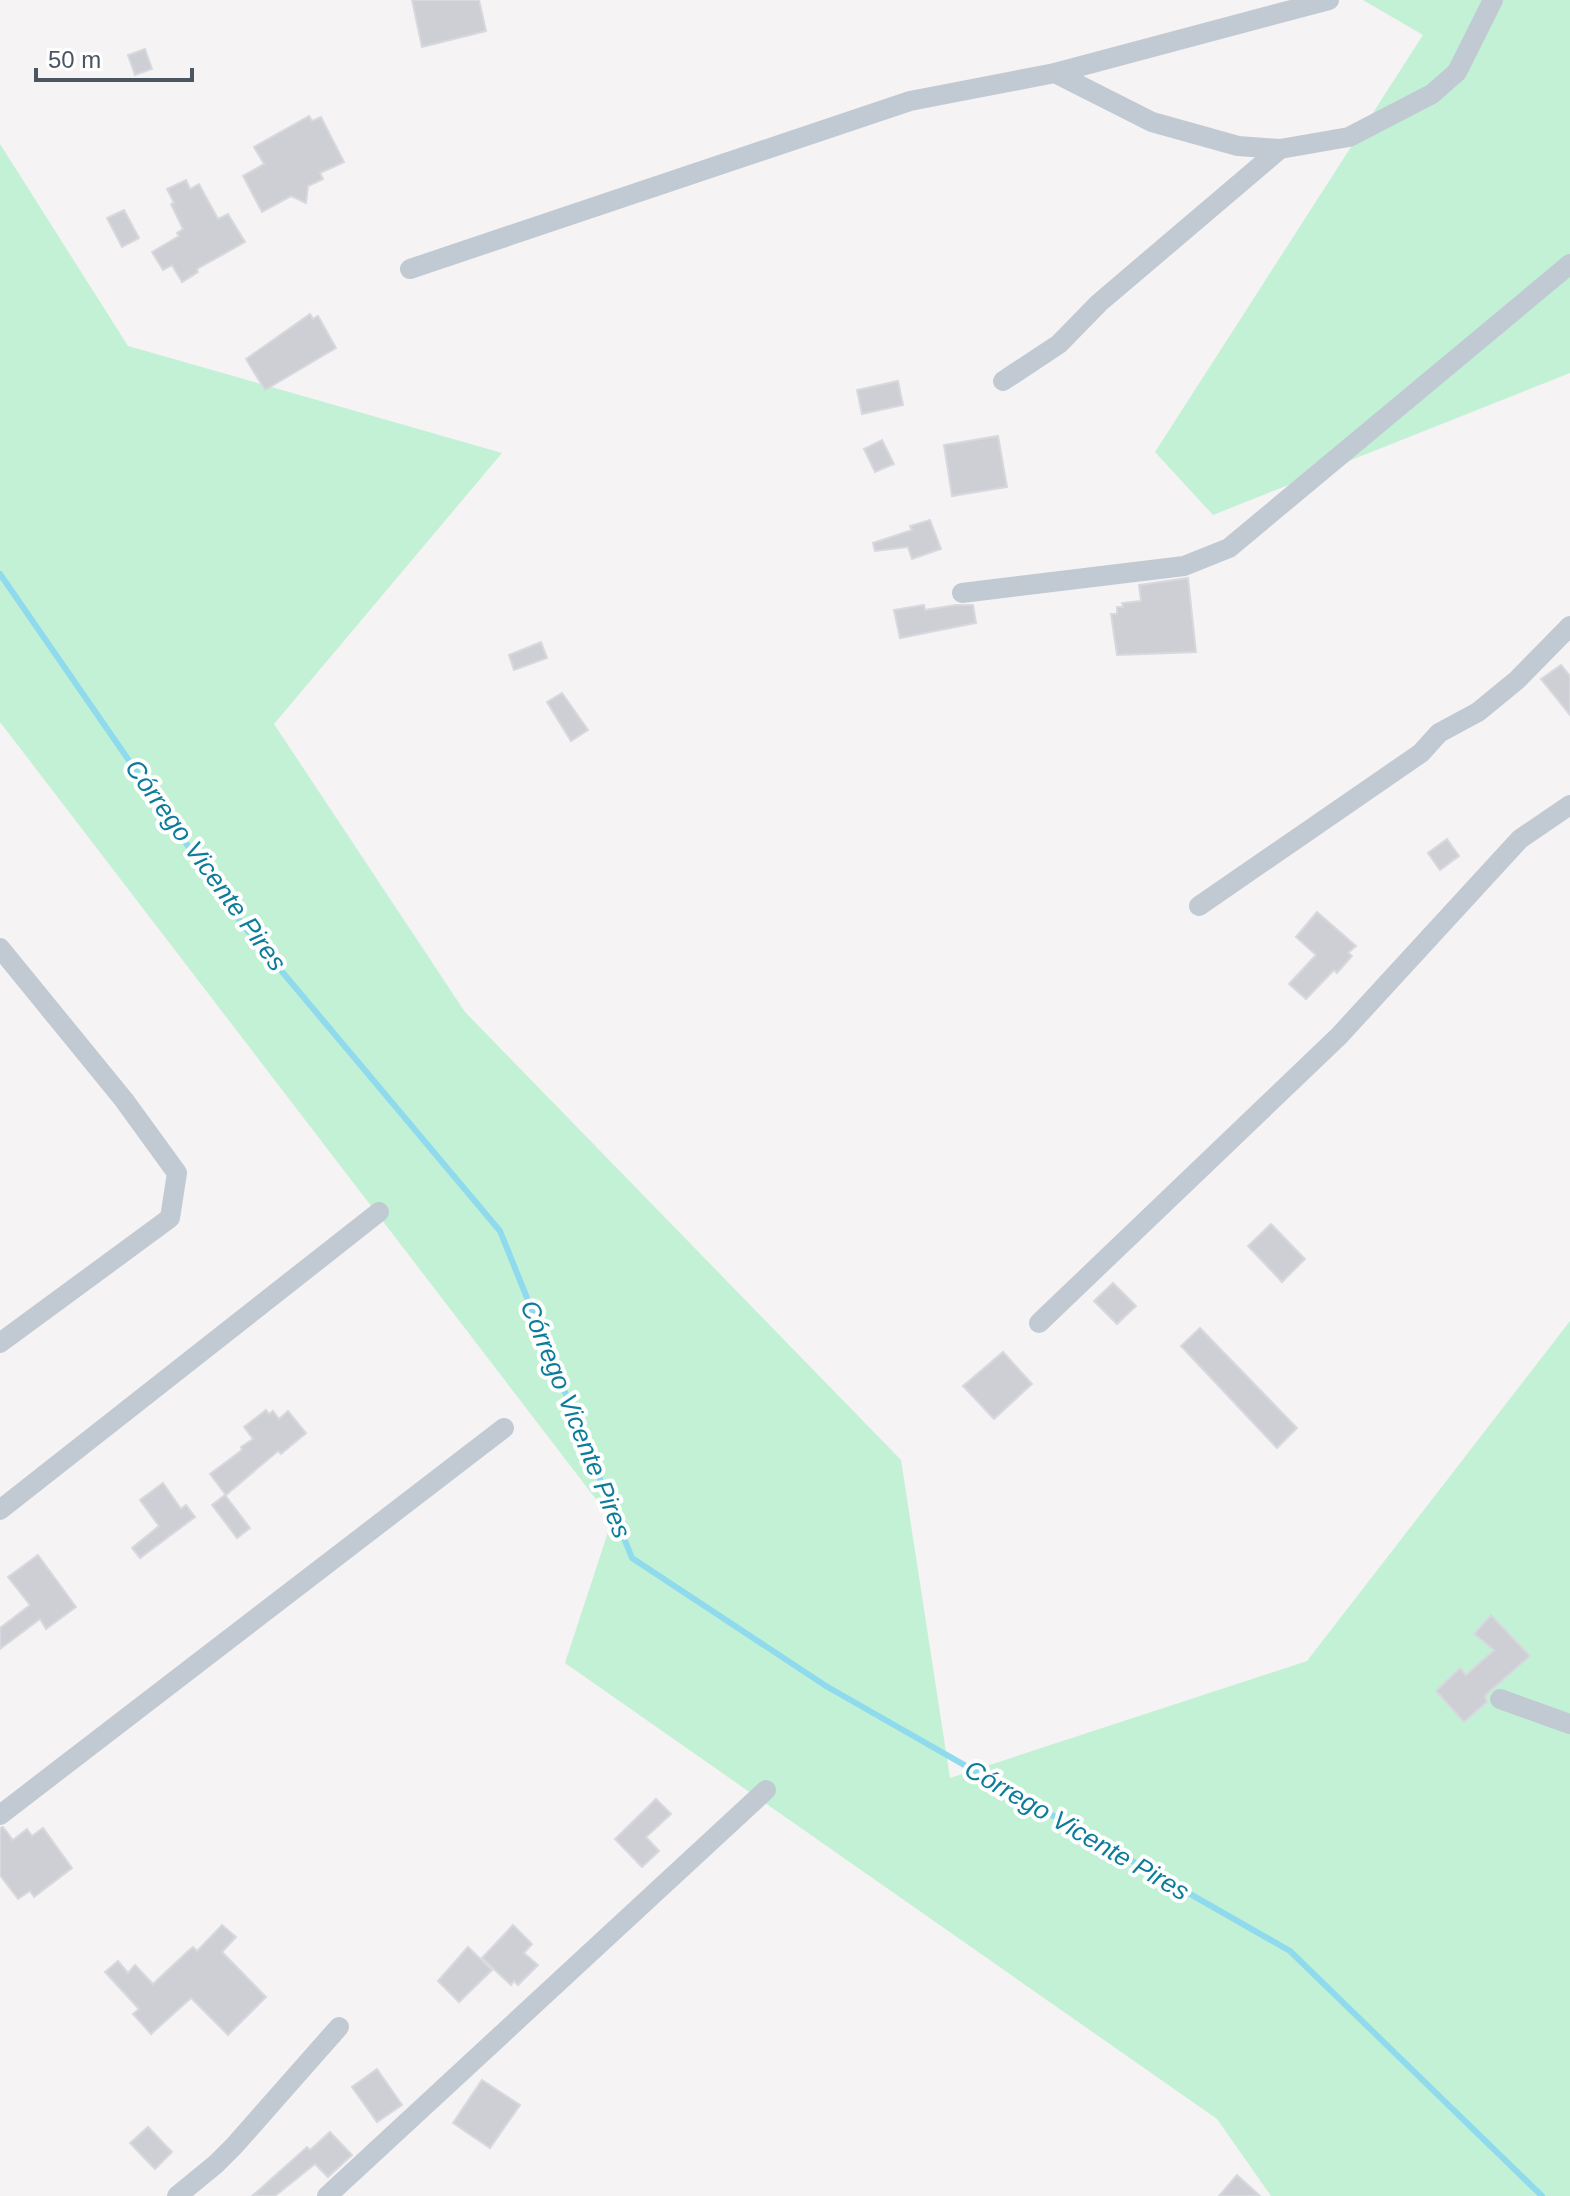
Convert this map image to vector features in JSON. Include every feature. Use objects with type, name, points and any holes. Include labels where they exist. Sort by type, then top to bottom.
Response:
[{"type":"street","points":[[1055,73],[1152,122],[1238,146],[1280,149],[1349,137],[1432,94],[1457,72],[1493,0]]},
{"type":"street","points":[[410,269],[910,101],[1055,73],[1315,1]]},
{"type":"street","points":[[1003,381],[1059,344],[1099,303],[1280,149]]},
{"type":"street","points":[[962,593],[1184,566],[1229,548],[1570,264]]},
{"type":"street","points":[[1199,906],[1421,753],[1439,733],[1478,712],[1517,680],[1570,626]]},
{"type":"street","points":[[1039,1323],[1339,1036],[1520,839],[1570,805]]},
{"type":"street","points":[[0,948],[124,1100],[177,1173],[170,1218],[0,1343]]},
{"type":"street","points":[[0,1510],[379,1212]]},
{"type":"street","points":[[0,1815],[504,1428]]},
{"type":"street","points":[[1500,1699],[1570,1724]]},
{"type":"street","points":[[327,2196],[766,1790]]},
{"type":"street","points":[[177,2196],[234,2146],[339,2027]]},
{"type":"green space","points":[[1363,0],[1570,0],[1570,373],[1213,515],[1155,452],[1423,35]]},
{"type":"green space","points":[[0,144],[128,346],[502,453],[274,724],[465,1012],[901,1460],[950,1778],[1307,1661],[1570,1321],[1570,2196],[1271,2196],[1217,2119],[565,1663],[612,1520],[0,722]]},
{"type":"building","points":[[412,0],[479,0],[486,31],[422,47]]},
{"type":"building","points":[[145,49],[152,69],[135,75],[128,55]]},
{"type":"building","points":[[309,116],[312,121],[321,117],[344,162],[320,173],[323,179],[308,186],[306,203],[291,196],[262,212],[243,176],[264,164],[254,147]]},
{"type":"building","points":[[186,180],[190,189],[199,184],[218,219],[228,214],[245,242],[197,269],[198,272],[182,282],[172,265],[163,270],[152,252],[179,236],[177,233],[183,229],[167,189]]},
{"type":"building","points":[[124,210],[139,238],[122,247],[107,218]]},
{"type":"building","points":[[310,314],[313,319],[318,316],[336,348],[265,390],[246,359]]},
{"type":"building","points":[[898,381],[903,405],[862,414],[857,390]]},
{"type":"building","points":[[998,436],[1007,487],[952,496],[944,445]]},
{"type":"building","points":[[882,440],[894,464],[875,472],[864,449]]},
{"type":"building","points":[[930,520],[941,549],[912,559],[908,547],[875,551],[873,543],[912,530],[910,526]]},
{"type":"building","points":[[1188,578],[1196,652],[1117,655],[1111,614],[1117,614],[1117,607],[1123,607],[1122,603],[1141,601],[1139,585]]},
{"type":"building","points":[[924,605],[925,610],[973,605],[976,623],[900,638],[894,610]]},
{"type":"building","points":[[541,642],[547,658],[514,670],[509,655]]},
{"type":"building","points":[[1561,665],[1570,676],[1570,715],[1541,679]]},
{"type":"building","points":[[562,693],[588,730],[571,741],[547,702]]},
{"type":"building","points":[[1447,839],[1459,856],[1440,870],[1428,853]]},
{"type":"building","points":[[1317,912],[1356,946],[1348,953],[1352,956],[1337,973],[1334,970],[1306,999],[1289,984],[1316,955],[1296,937]]},
{"type":"building","points":[[1271,1224],[1305,1259],[1282,1282],[1248,1246]]},
{"type":"building","points":[[1113,1283],[1136,1306],[1117,1324],[1094,1301]]},
{"type":"building","points":[[1200,1328],[1297,1428],[1277,1448],[1181,1346]]},
{"type":"building","points":[[1003,1352],[1032,1384],[994,1419],[963,1386]]},
{"type":"building","points":[[266,1410],[269,1414],[273,1411],[279,1419],[288,1411],[306,1433],[281,1454],[278,1451],[226,1495],[210,1474],[253,1439],[244,1427]]},
{"type":"building","points":[[163,1483],[181,1509],[186,1505],[195,1517],[140,1558],[132,1548],[159,1526],[140,1500]]},
{"type":"building","points":[[225,1495],[250,1528],[237,1538],[212,1505]]},
{"type":"building","points":[[38,1555],[76,1607],[46,1629],[40,1619],[0,1649],[0,1628],[30,1605],[8,1577]]},
{"type":"building","points":[[1491,1615],[1530,1656],[1485,1696],[1487,1702],[1464,1722],[1436,1691],[1460,1668],[1466,1675],[1494,1650],[1474,1634]]},
{"type":"building","points":[[656,1799],[671,1814],[646,1837],[659,1851],[642,1867],[615,1839]]},
{"type":"building","points":[[3,1827],[13,1840],[27,1829],[32,1836],[43,1828],[72,1868],[34,1897],[30,1891],[18,1899],[0,1875],[0,1828]]},
{"type":"building","points":[[222,1925],[236,1937],[222,1952],[266,1997],[228,2035],[191,1998],[151,2034],[133,2014],[139,2009],[105,1972],[118,1961],[128,1973],[135,1965],[153,1984],[193,1947],[197,1951]]},
{"type":"building","points":[[513,1925],[532,1944],[524,1953],[538,1965],[518,1985],[514,1981],[511,1985],[482,1958]]},
{"type":"building","points":[[468,1947],[492,1970],[459,2002],[438,1981]]},
{"type":"building","points":[[377,2069],[402,2105],[377,2122],[352,2087]]},
{"type":"building","points":[[482,2080],[520,2105],[490,2148],[453,2123]]},
{"type":"building","points":[[148,2127],[172,2152],[155,2169],[130,2143]]},
{"type":"building","points":[[330,2132],[352,2155],[328,2177],[315,2164],[275,2196],[252,2196],[307,2147],[310,2150]]},
{"type":"building","points":[[1237,2175],[1260,2196],[1219,2196]]},
{"type":"waterway","name":"Córrego Vicente Pires","points":[[0,574],[242,924],[500,1231],[632,1558],[826,1686],[1290,1951],[1542,2196]]}]
